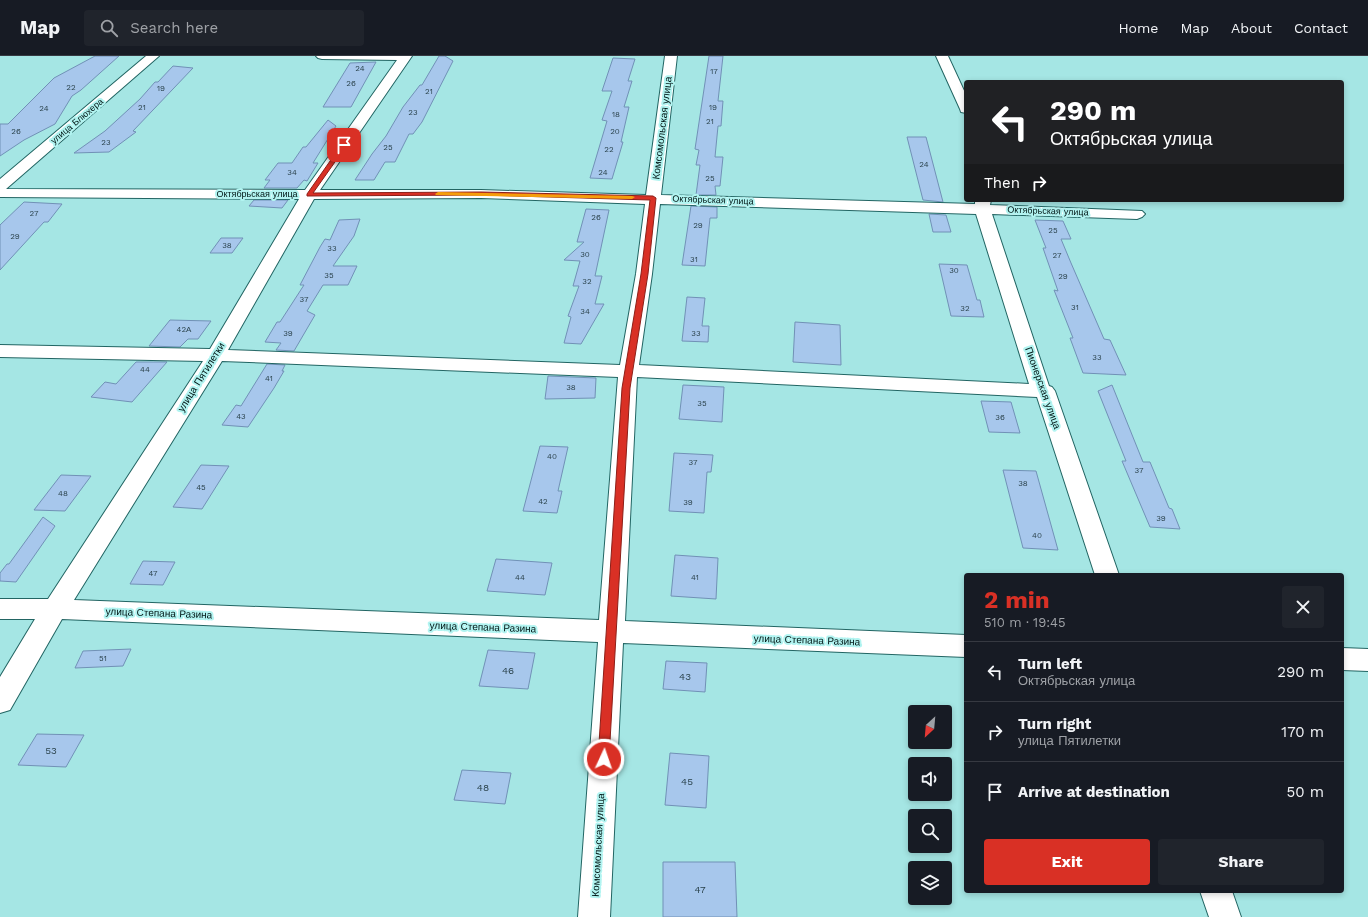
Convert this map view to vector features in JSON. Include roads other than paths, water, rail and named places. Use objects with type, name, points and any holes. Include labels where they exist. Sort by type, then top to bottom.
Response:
[{"type":"street","name":"улица Блюхера","points":[[0,186],[153,56]]},
{"type":"street","points":[[322,56],[406,57]]},
{"type":"street","name":"Комсомольская улица","points":[[594,917],[626,388],[644,274],[671,56]]},
{"type":"street","points":[[942,56],[964,105]]},
{"type":"street","name":"улица Пятилетки","points":[[0,701],[55,609],[216,355],[309,195],[406,57]]},
{"type":"street","name":"Октябрьская улица","points":[[0,193],[309,195],[481,194],[983,204],[1137,214]]},
{"type":"street","name":"Пионерская улица","points":[[983,204],[1042,391],[1045,391],[1105,573]]},
{"type":"street","points":[[0,351],[216,355],[628,371],[1042,391]]},
{"type":"street","name":"улица Степана Разина","points":[[0,609],[55,609],[964,646]]},
{"type":"street","points":[[1344,659],[1368,660]]},
{"type":"street","points":[[1217,893],[1225,917]]}]
